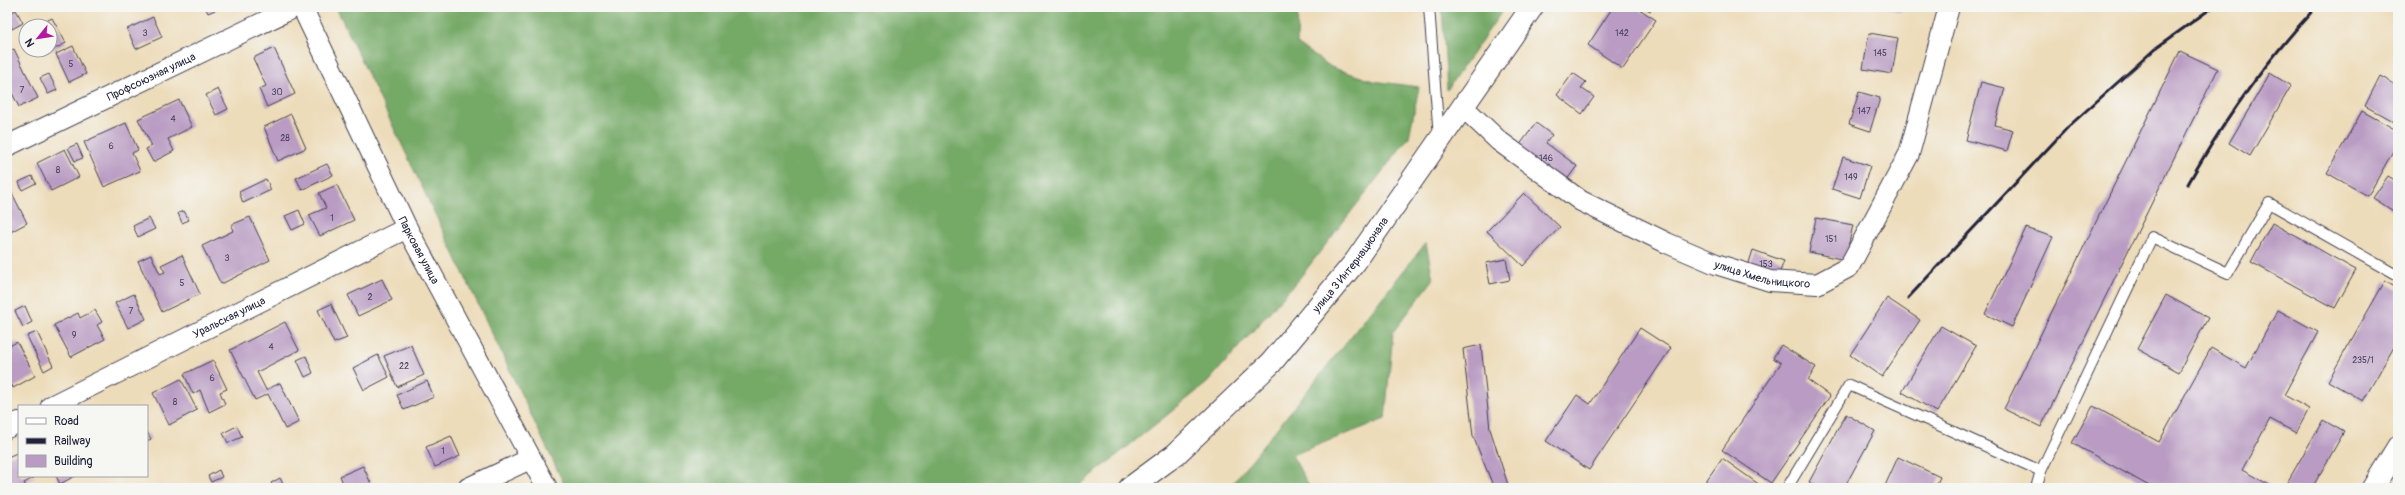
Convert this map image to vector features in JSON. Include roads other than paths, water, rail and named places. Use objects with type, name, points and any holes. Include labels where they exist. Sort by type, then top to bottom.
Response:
[{"type":"main road","name":"улица 3 Интернационала","points":[[1130,488],[1176,454],[1271,363],[1355,262],[1532,7]]},
{"type":"main road","points":[[2373,488],[2398,447]]},
{"type":"street","name":"Профсоюзная улица","points":[[7,146],[296,7]]},
{"type":"street","name":"Парковая улица","points":[[302,7],[407,228],[530,459],[547,488]]},
{"type":"street","name":"улица Хмельницкого","points":[[1463,107],[1499,141],[1581,201],[1667,243],[1716,264],[1770,281],[1817,284],[1849,267],[1909,154],[1949,7]]},
{"type":"street","name":"Уральская улица","points":[[53,405],[407,228]]},
{"type":"street","points":[[7,428],[18,422]]},
{"type":"street","points":[[468,488],[530,459]]},
{"type":"lane","points":[[1429,7],[1439,141]]},
{"type":"lane","points":[[2036,488],[2041,471],[2152,237],[2228,273],[2270,203],[2398,276]]},
{"type":"lane","points":[[1787,488],[1849,385],[2041,471]]},
{"type":"railway","points":[[1908,298],[2068,127],[2156,48],[2213,7]]},
{"type":"railway","points":[[2188,184],[2231,114],[2280,48],[2316,7]]}]
